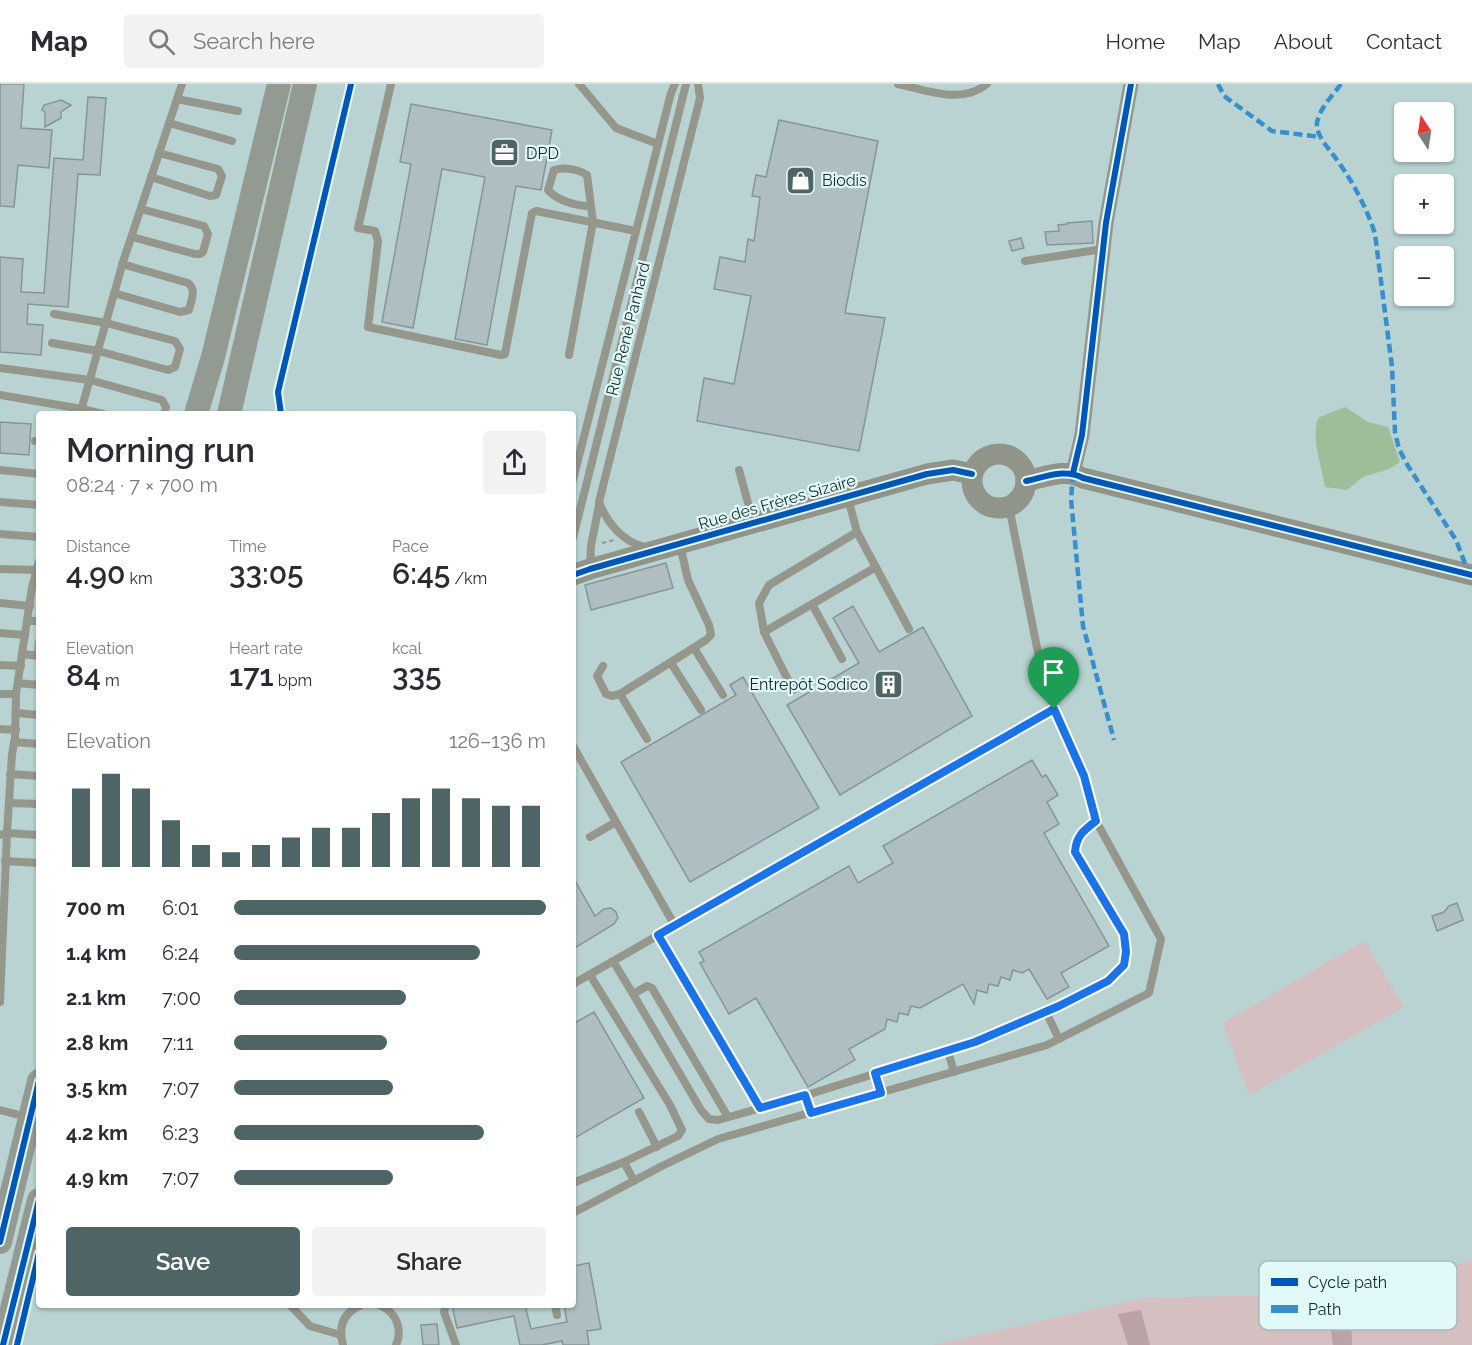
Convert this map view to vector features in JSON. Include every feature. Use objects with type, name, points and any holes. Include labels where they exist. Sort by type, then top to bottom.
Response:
[{"type":"main road","points":[[197,411],[213,357],[279,84]]},
{"type":"main road","points":[[230,411],[305,84]]},
{"type":"main road","points":[[0,1242],[36,1093]]},
{"type":"main road","points":[[3,1345],[36,1212]]},
{"type":"street","points":[[1073,473],[1082,435],[1106,223],[1131,84]]},
{"type":"street","points":[[994,454],[1010,456],[1021,466],[1026,481],[1024,491],[1018,500],[1009,506],[994,508],[981,502],[973,489],[972,474],[980,461],[994,454]]},
{"type":"street","name":"Rue des Frères Sizaire","points":[[579,569],[927,474],[953,470],[972,474]]},
{"type":"street","points":[[1026,481],[1064,472],[1073,473],[1083,478],[1472,575]]},
{"type":"lane","points":[[0,395],[81,411],[122,264],[182,84]]},
{"type":"lane","points":[[391,84],[358,228],[375,231],[378,241],[368,327],[454,346],[505,354],[531,213],[536,211],[636,231]]},
{"type":"lane","points":[[579,84],[616,128],[658,144]]},
{"type":"lane","name":"Rue René Panhard","points":[[576,468],[675,84]]},
{"type":"lane","points":[[576,526],[686,84]]},
{"type":"lane","name":"Rue René Panhard","points":[[579,569],[591,546],[599,502],[700,98],[698,84]]},
{"type":"lane","points":[[898,84],[957,95],[970,93],[987,84]]},
{"type":"lane","points":[[177,99],[238,111]]},
{"type":"lane","points":[[169,123],[232,141]]},
{"type":"lane","points":[[151,177],[210,196],[218,193],[222,176],[218,169],[159,153]]},
{"type":"lane","points":[[569,355],[591,207],[587,175],[583,172],[561,168],[554,170],[548,190],[552,195],[570,204],[591,207]]},
{"type":"lane","points":[[132,237],[195,254],[200,255],[203,252],[208,234],[204,226],[141,209]]},
{"type":"lane","points":[[1025,261],[1103,249]]},
{"type":"lane","points":[[114,293],[180,312],[189,310],[194,292],[188,283],[122,264]]},
{"type":"lane","points":[[51,342],[98,351],[168,370],[176,367],[180,349],[175,341],[106,323],[54,314]]},
{"type":"lane","points":[[0,368],[90,380],[162,400],[166,407],[165,411]]},
{"type":"lane","points":[[0,470],[36,474]]},
{"type":"lane","points":[[739,470],[753,522]]},
{"type":"lane","points":[[847,496],[857,532],[909,629]]},
{"type":"lane","points":[[0,502],[36,505]]},
{"type":"lane","points":[[599,502],[604,516],[613,528],[640,546],[659,549]]},
{"type":"lane","points":[[576,1211],[718,1139],[1047,1045],[1149,993],[1161,939],[1096,821],[1084,776],[1054,709],[1043,678],[1009,506]]},
{"type":"lane","points":[[793,690],[764,632],[759,603],[768,585],[857,532]]},
{"type":"lane","points":[[0,534],[36,537]]},
{"type":"lane","points":[[603,666],[597,676],[606,694],[612,696],[620,694],[711,635],[711,629],[688,580],[680,543]]},
{"type":"lane","points":[[764,632],[876,567]]},
{"type":"lane","points":[[0,569],[36,571]]},
{"type":"lane","points":[[0,1002],[5,861],[4,821],[9,803],[11,762],[16,730],[16,694],[27,621],[33,602],[33,581],[36,575]]},
{"type":"lane","points":[[33,581],[36,586]]},
{"type":"lane","points":[[0,603],[33,602]]},
{"type":"lane","points":[[812,604],[842,659]]},
{"type":"lane","points":[[27,621],[36,621]]},
{"type":"lane","points":[[0,633],[25,635]]},
{"type":"lane","points":[[694,648],[723,695]]},
{"type":"lane","points":[[22,654],[36,656]]},
{"type":"lane","points":[[671,663],[700,710]]},
{"type":"lane","points":[[0,665],[21,666]]},
{"type":"lane","points":[[18,683],[36,685]]},
{"type":"lane","points":[[0,694],[16,694]]},
{"type":"lane","points":[[620,694],[647,739]]},
{"type":"lane","points":[[576,982],[1054,709]]},
{"type":"lane","points":[[16,713],[36,715]]},
{"type":"lane","points":[[0,729],[16,730]]},
{"type":"lane","points":[[14,742],[36,744]]},
{"type":"lane","points":[[576,751],[675,926]]},
{"type":"lane","points":[[0,761],[11,762]]},
{"type":"lane","points":[[10,774],[36,776]]},
{"type":"lane","points":[[0,791],[9,792]]},
{"type":"lane","points":[[9,803],[36,804]]},
{"type":"lane","points":[[613,962],[701,1110],[709,1119],[718,1120],[805,1095],[975,1042],[1046,1012],[1108,981],[1124,965],[1126,952],[1124,934],[1075,852],[1076,842],[1081,832],[1096,821]]},
{"type":"lane","points":[[590,837],[616,822]]},
{"type":"lane","points":[[3,834],[36,835]]},
{"type":"lane","points":[[5,861],[36,863]]},
{"type":"lane","points":[[658,935],[760,1108]]},
{"type":"lane","points":[[576,1182],[657,1147],[678,1136],[682,1131],[670,1106],[590,975]]},
{"type":"lane","points":[[633,994],[647,986],[652,988],[728,1117]]},
{"type":"lane","points":[[1046,1012],[1059,1039]]},
{"type":"lane","points":[[948,1051],[954,1072]]},
{"type":"lane","points":[[875,1073],[881,1093]]},
{"type":"lane","points":[[805,1095],[811,1113]]},
{"type":"lane","points":[[0,1110],[36,1119]]},
{"type":"lane","points":[[639,1113],[657,1147]]},
{"type":"lane","points":[[624,1162],[634,1181]]},
{"type":"lane","points":[[293,1308],[310,1326],[341,1335]]},
{"type":"lane","points":[[343,1345],[341,1335],[345,1317],[355,1308]]},
{"type":"lane","points":[[386,1308],[392,1313],[397,1322],[399,1332],[396,1345]]},
{"type":"lane","points":[[445,1308],[444,1312],[456,1345]]},
{"type":"lane","points":[[556,1308],[557,1315]]},
{"type":"shaded area","points":[[1345,407],[1368,422],[1388,427],[1400,462],[1389,469],[1363,477],[1347,490],[1325,487],[1316,435],[1318,418]]},
{"type":"shaded area","points":[[1364,941],[1404,1007],[1249,1095],[1223,1023]]},
{"type":"shaded area","points":[[1472,1260],[1472,1345],[933,1345],[1144,1298],[1259,1296],[1259,1330],[1457,1330],[1457,1264]]},
{"type":"shaded area","points":[[1141,1310],[1150,1345],[1128,1345],[1118,1314]]},
{"type":"shaded area","points":[[1331,1330],[1352,1330],[1352,1345],[1333,1345]]},
{"type":"building","points":[[0,84],[24,84],[21,128],[52,130],[49,168],[18,165],[14,207],[0,206]]},
{"type":"building","points":[[88,97],[106,98],[100,175],[78,174],[68,307],[28,304],[27,324],[43,325],[41,355],[0,352],[0,257],[23,259],[21,292],[44,293],[54,158],[83,160]]},
{"type":"building","points":[[61,100],[71,105],[61,112],[61,118],[45,127],[45,112],[42,110],[44,105]]},
{"type":"building","points":[[411,104],[552,130],[541,190],[516,186],[487,345],[455,339],[485,177],[442,169],[413,328],[382,322],[411,164],[400,162]]},
{"type":"building","points":[[779,120],[878,141],[845,313],[885,318],[859,451],[697,421],[704,378],[734,384],[751,296],[714,289],[720,257],[745,262],[748,239],[754,241],[760,197],[752,196],[756,175],[766,177]]},
{"type":"building","points":[[1092,221],[1093,243],[1047,245],[1045,232],[1059,231],[1058,225]]},
{"type":"building","points":[[1021,238],[1024,248],[1012,251],[1009,241]]},
{"type":"building","points":[[0,422],[31,424],[29,455],[0,453]]},
{"type":"building","points":[[666,563],[673,588],[591,610],[585,585]]},
{"type":"building","name":"Entrepôt Sodico","points":[[853,606],[879,652],[923,627],[972,716],[840,795],[787,705],[859,663],[833,618]]},
{"type":"building","points":[[743,677],[819,808],[690,882],[621,762],[736,695],[730,685]]},
{"type":"building","points":[[1032,760],[1042,777],[1046,775],[1058,795],[1047,802],[1059,824],[1044,833],[1109,946],[1061,973],[1069,987],[1047,999],[1029,969],[1022,973],[1013,970],[1010,980],[1001,977],[998,986],[989,984],[987,993],[977,990],[974,1004],[963,984],[920,1008],[911,1006],[908,1015],[899,1013],[897,1022],[887,1019],[885,1029],[849,1049],[855,1060],[808,1087],[756,998],[729,1014],[700,963],[704,961],[699,952],[849,866],[858,883],[893,863],[883,846]]},
{"type":"building","points":[[576,882],[595,916],[604,909],[611,908],[616,912],[618,918],[614,924],[576,947]]},
{"type":"building","points":[[1457,903],[1463,920],[1437,931],[1432,916],[1444,912],[1449,906]]},
{"type":"building","points":[[594,1012],[644,1098],[576,1137],[576,1022]]},
{"type":"building","points":[[589,1263],[601,1329],[587,1331],[589,1345],[563,1345],[562,1341],[542,1345],[520,1345],[514,1316],[457,1328],[453,1308],[526,1308],[531,1329],[567,1322],[565,1308],[576,1308],[576,1265]]},
{"type":"building","points":[[437,1324],[439,1345],[423,1345],[421,1325]]},
{"type":"marked path","points":[[1218,84],[1224,96],[1272,131],[1321,137]]},
{"type":"marked path","points":[[1341,84],[1320,113],[1317,127],[1321,139],[1356,191],[1375,234],[1392,367],[1395,432],[1399,449],[1456,540],[1469,574]]},
{"type":"marked path","points":[[1073,473],[1071,499],[1083,626],[1114,740]]},
{"type":"cycle path","points":[[281,411],[278,392],[351,84]]},
{"type":"cycle path","points":[[1073,473],[1082,435],[1106,223],[1131,84]]},
{"type":"cycle path","points":[[576,574],[927,474],[953,470],[972,474]]},
{"type":"cycle path","points":[[1026,481],[1055,474],[1076,475],[1472,575]]},
{"type":"cycle path","points":[[0,1242],[36,1093]]},
{"type":"cycle path","points":[[3,1345],[36,1212]]},
{"type":"cycle path","points":[[17,1345],[36,1266]]},
{"type":"place","name":"DPD","points":[[505,153]]},
{"type":"place","name":"Biodis","points":[[801,180]]},
{"type":"place","name":"Entrepôt Sodico","points":[[889,684]]},
{"type":"route","points":[[1054,709],[1084,776],[1096,821],[1081,832],[1076,842],[1075,852],[1124,934],[1126,952],[1124,965],[1108,981],[1059,1006],[975,1042],[875,1073],[881,1093],[811,1113],[805,1095],[760,1108],[658,935],[1054,709]]}]
